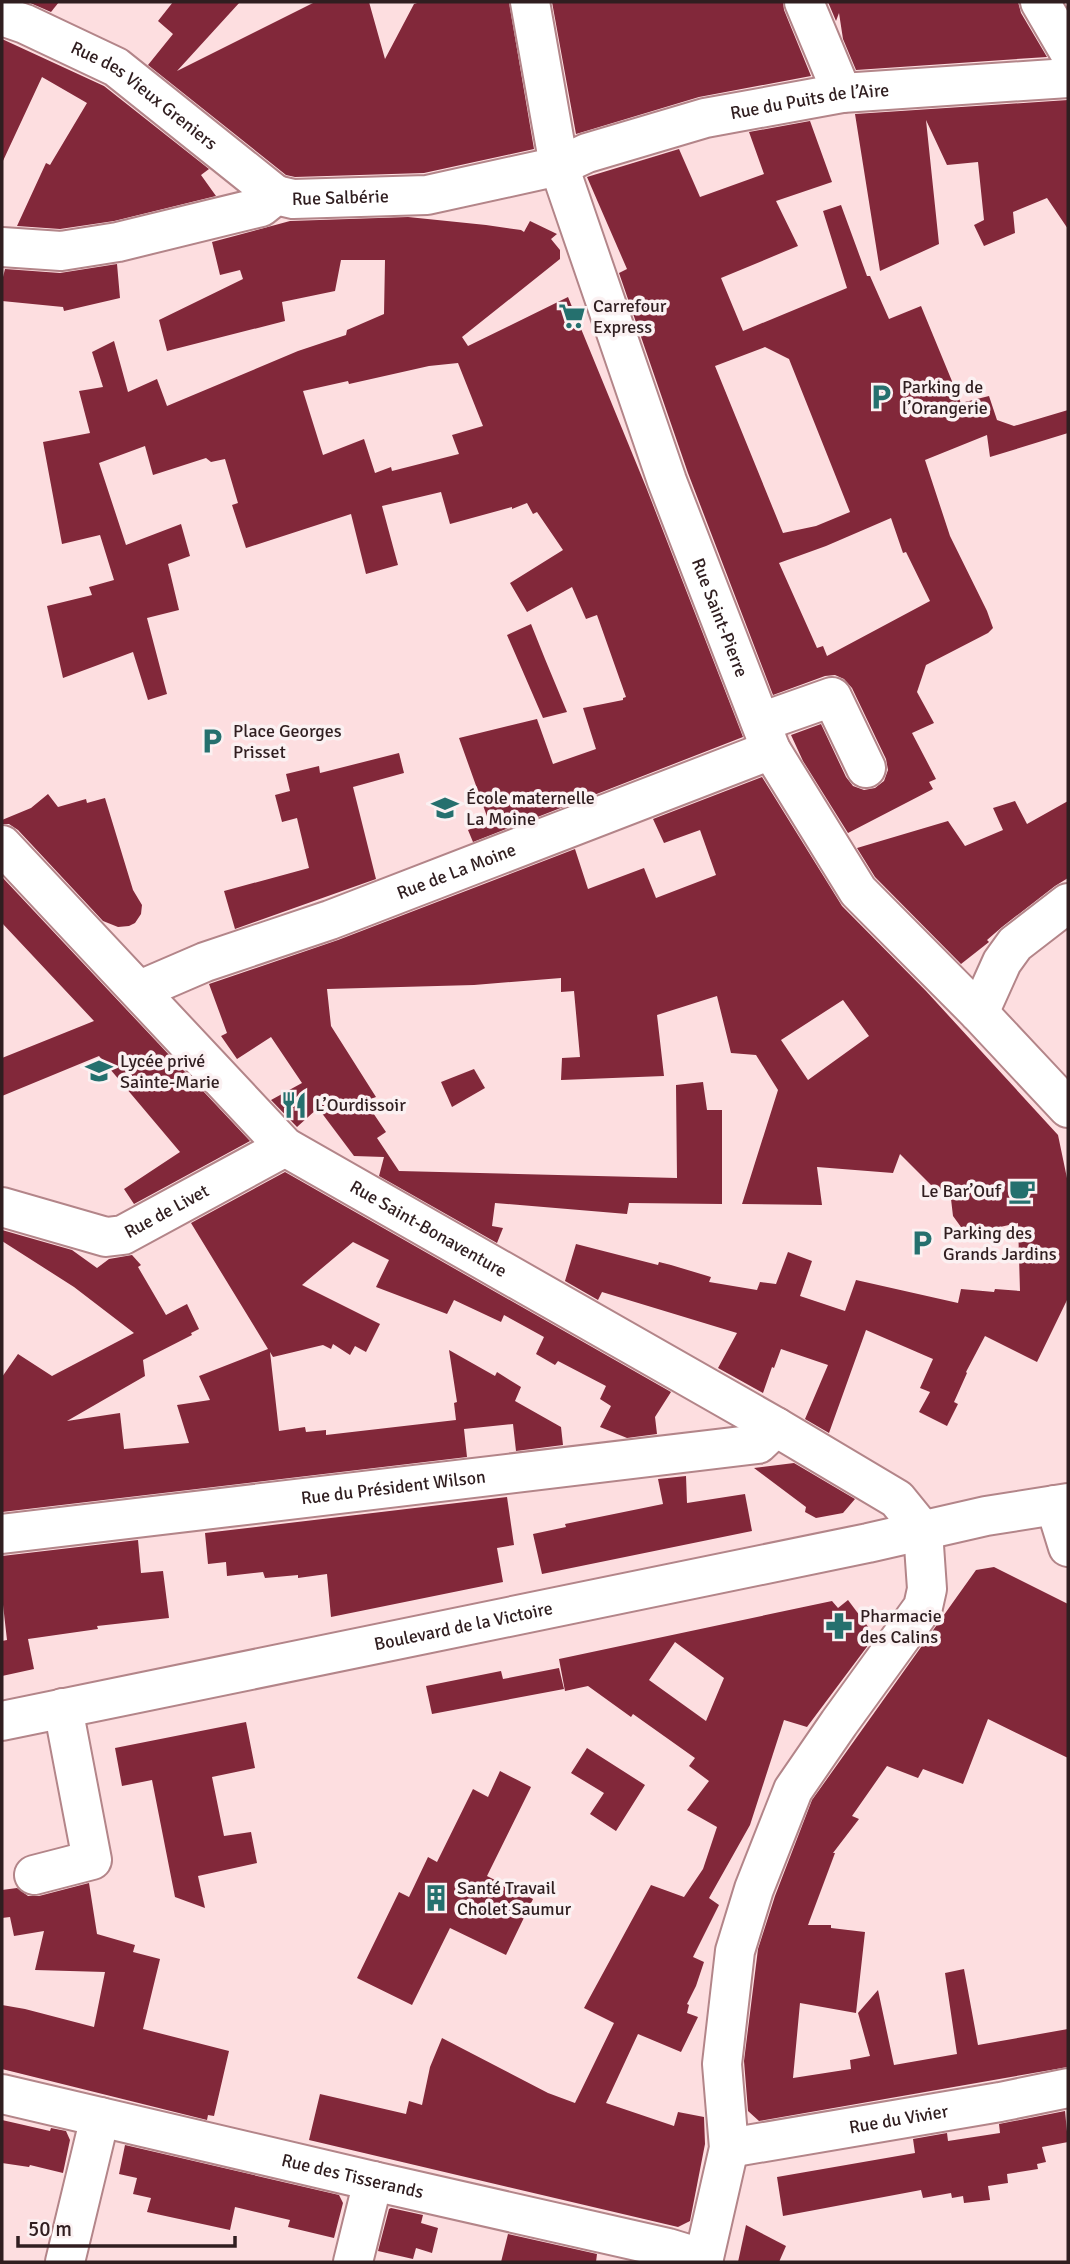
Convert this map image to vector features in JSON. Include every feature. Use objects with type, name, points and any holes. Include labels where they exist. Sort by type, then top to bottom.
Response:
[{"type":"street","name":"Rue Saint-Pierre","points":[[530,2],[559,166],[667,481],[766,736],[858,891],[979,1013],[1068,1108]]},
{"type":"street","points":[[804,2],[842,93]]},
{"type":"street","points":[[1040,2],[1068,50]]},
{"type":"street","name":"Rue des Vieux Greniers","points":[[2,16],[116,67],[276,195]]},
{"type":"street","name":"Rue du Puits de l’Aire","points":[[559,166],[587,153],[705,118],[842,93],[1068,78]]},
{"type":"street","name":"Rue Salbérie","points":[[2,247],[61,251],[118,243],[261,207],[276,195],[293,199],[427,195],[559,166]]},
{"type":"street","name":"Rue de La Moine","points":[[140,990],[205,961],[330,920],[766,736],[832,697],[866,768]]},
{"type":"street","name":"Rue Saint-Bonaventure","points":[[2,845],[285,1147],[897,1499],[923,1531]]},
{"type":"street","points":[[979,1013],[1002,962],[1015,944],[1068,903]]},
{"type":"street","name":"Rue de Livet","points":[[2,1207],[106,1237],[123,1235],[285,1147]]},
{"type":"street","name":"Rue du Président Wilson","points":[[2,1534],[758,1444],[776,1427]]},
{"type":"street","points":[[1062,1504],[1068,1547]]},
{"type":"street","name":"Boulevard de la Victoire","points":[[2,1721],[986,1516],[1062,1504]]},
{"type":"street","points":[[704,2261],[729,2148],[722,2064],[735,1951],[754,1889],[793,1790],[923,1607],[927,1589],[923,1531]]},
{"type":"street","points":[[34,1875],[92,1860],[63,1708]]},
{"type":"street","name":"Rue du Vivier","points":[[729,2148],[1068,2088]]},
{"type":"street","name":"Rue des Tisserands","points":[[2,2094],[682,2251],[704,2261]]},
{"type":"street","points":[[65,2262],[100,2117]]},
{"type":"street","points":[[353,2262],[373,2181]]},
{"type":"building","points":[[28,2],[59,2],[51,12]]},
{"type":"building","points":[[173,2],[240,2],[177,71],[315,2],[369,2],[385,59],[414,4],[509,2],[534,149],[424,173],[295,177],[286,175],[148,65],[173,34],[158,21]]},
{"type":"building","points":[[552,2],[783,2],[811,76],[699,97],[576,134]]},
{"type":"building","points":[[828,2],[1018,2],[1021,13],[1047,57],[856,70],[843,39],[839,13],[836,21]]},
{"type":"building","points":[[2,39],[104,86],[209,169],[201,175],[216,196],[114,221],[60,229],[17,226],[46,163],[50,165],[87,103],[42,77],[2,163]]},
{"type":"building","points":[[1068,100],[1068,229],[1047,198],[1013,212],[1015,233],[984,246],[974,225],[984,220],[978,162],[947,165],[926,120],[939,244],[880,271],[855,114]]},
{"type":"building","points":[[810,121],[832,182],[776,201],[798,246],[721,278],[743,331],[847,288],[823,211],[841,205],[867,276],[870,276],[889,319],[921,306],[961,403],[989,396],[997,420],[1014,426],[1068,410],[1068,433],[990,457],[987,435],[925,460],[950,536],[993,628],[926,665],[917,692],[934,723],[912,733],[936,779],[929,782],[933,789],[848,833],[803,761],[791,735],[821,724],[846,777],[853,786],[864,790],[875,788],[884,781],[888,770],[886,759],[852,688],[844,679],[835,675],[825,676],[773,695],[688,473],[619,273],[627,269],[587,177],[679,149],[700,197],[764,174],[749,132]],"holes":[[[765,347],[789,359],[850,512],[816,526],[783,533],[715,366]],[[891,518],[903,553],[906,552],[930,601],[827,656],[823,646],[817,648],[779,563]]]},
{"type":"building","points":[[408,217],[524,232],[530,221],[557,234],[551,239],[560,250],[560,259],[462,337],[468,346],[568,297],[646,487],[743,737],[473,842],[468,830],[489,822],[459,738],[537,719],[553,764],[596,749],[583,708],[623,700],[626,697],[597,615],[586,619],[572,587],[527,612],[510,583],[563,550],[537,512],[533,514],[527,503],[450,524],[441,492],[382,506],[398,565],[366,574],[351,514],[246,548],[232,505],[238,503],[225,459],[211,462],[206,458],[153,475],[145,446],[99,463],[126,545],[181,524],[190,556],[168,564],[179,610],[147,618],[167,694],[148,700],[133,652],[63,678],[47,606],[92,595],[89,587],[114,580],[100,535],[62,544],[43,442],[90,433],[79,391],[103,387],[92,352],[114,341],[128,392],[157,379],[167,406],[298,351],[346,335],[347,330],[384,314],[385,260],[341,260],[335,291],[282,302],[285,321],[167,351],[159,320],[243,279],[240,270],[220,275],[212,242],[290,221]],"holes":[[[458,363],[483,426],[452,435],[459,454],[392,471],[391,467],[375,473],[364,439],[323,455],[303,391],[429,366]]]},
{"type":"building","points":[[117,264],[120,298],[64,311],[63,307],[2,301],[5,269],[60,273]]},
{"type":"building","points":[[531,624],[567,712],[543,718],[507,635]]},
{"type":"building","points":[[399,753],[404,773],[353,787],[376,879],[235,929],[224,891],[309,868],[297,818],[282,822],[275,795],[290,791],[286,774],[319,766],[320,773]]},
{"type":"building","points":[[762,777],[842,906],[926,991],[1058,1135],[1068,1183],[1068,1298],[1037,1362],[985,1336],[966,1372],[954,1402],[958,1404],[947,1426],[919,1412],[930,1392],[920,1388],[933,1359],[866,1330],[829,1433],[805,1419],[828,1365],[781,1349],[763,1393],[718,1368],[737,1333],[602,1292],[598,1300],[565,1281],[576,1244],[658,1265],[659,1262],[671,1265],[711,1277],[709,1282],[757,1290],[760,1282],[776,1284],[788,1252],[812,1261],[800,1296],[845,1311],[856,1280],[958,1303],[961,1289],[1020,1291],[1018,1223],[973,1233],[961,1227],[953,1216],[951,1199],[940,1194],[900,1154],[893,1173],[817,1167],[822,1205],[742,1204],[778,1090],[756,1055],[731,1053],[717,996],[657,1015],[664,1076],[561,1080],[562,1058],[580,1057],[574,991],[561,992],[561,978],[474,985],[327,989],[331,1026],[376,1097],[365,1101],[386,1132],[377,1138],[399,1171],[677,1178],[676,1085],[703,1082],[707,1110],[722,1110],[722,1204],[629,1203],[627,1214],[495,1203],[492,1226],[503,1228],[497,1243],[379,1176],[384,1157],[354,1156],[318,1108],[297,1127],[271,1100],[302,1083],[271,1037],[237,1059],[221,1036],[227,1033],[209,984],[338,940],[575,849],[588,889],[644,868],[656,898],[716,875],[700,830],[664,843],[653,819]],"holes":[[[843,1000],[869,1036],[808,1080],[781,1040]]]},
{"type":"building","points":[[48,794],[58,807],[86,799],[87,803],[105,798],[133,890],[142,905],[141,914],[135,923],[118,927],[103,921],[18,830],[9,824],[2,824],[2,820],[31,808]]},
{"type":"building","points":[[1015,801],[1027,824],[1068,801],[1068,878],[1002,927],[987,940],[989,942],[961,964],[875,877],[857,848],[948,821],[965,846],[1003,830],[993,808]]},
{"type":"building","points":[[2,877],[250,1141],[134,1204],[124,1189],[180,1152],[99,1056],[2,1096],[2,1058],[94,1021],[2,923]]},
{"type":"building","points":[[474,1069],[485,1088],[452,1107],[441,1082]]},
{"type":"building","points":[[285,1172],[671,1392],[655,1417],[657,1434],[627,1438],[600,1427],[611,1406],[600,1399],[606,1386],[558,1361],[555,1365],[536,1354],[544,1337],[504,1315],[501,1322],[454,1300],[447,1314],[376,1287],[389,1260],[353,1242],[302,1285],[380,1324],[366,1352],[355,1346],[350,1355],[333,1344],[331,1349],[323,1345],[273,1357],[270,1352],[279,1431],[305,1427],[306,1432],[326,1430],[326,1435],[456,1420],[454,1403],[457,1402],[449,1350],[495,1376],[497,1372],[521,1387],[515,1401],[561,1427],[563,1445],[516,1451],[513,1424],[464,1429],[467,1457],[2,1512],[2,1377],[18,1354],[52,1376],[134,1333],[74,1287],[2,1241],[2,1230],[72,1250],[97,1268],[109,1259],[132,1255],[141,1265],[138,1267],[166,1315],[187,1304],[199,1329],[143,1360],[145,1376],[67,1421],[120,1413],[124,1449],[189,1443],[177,1405],[210,1400],[199,1376],[268,1349],[191,1223]]},
{"type":"building","points":[[794,1463],[855,1499],[843,1513],[816,1518],[805,1512],[806,1507],[754,1468]]},
{"type":"building","points":[[686,1476],[687,1503],[745,1494],[752,1531],[542,1574],[533,1534],[566,1527],[565,1524],[663,1504],[658,1479]]},
{"type":"building","points":[[507,1497],[514,1545],[497,1548],[503,1582],[331,1617],[327,1574],[298,1578],[298,1575],[265,1578],[263,1572],[227,1576],[226,1562],[208,1564],[205,1533]]},
{"type":"building","points":[[138,1540],[141,1573],[163,1571],[169,1618],[97,1626],[98,1629],[28,1639],[34,1669],[2,1676],[2,1641],[7,1640],[2,1596],[2,1556]]},
{"type":"building","points":[[994,1567],[1068,1604],[1068,1758],[988,1719],[963,1784],[923,1769],[918,1778],[887,1766],[852,1816],[859,1819],[833,1853],[808,1925],[831,1925],[831,1928],[865,1932],[856,2013],[800,2003],[793,2078],[851,2069],[850,2060],[870,2056],[858,2013],[878,1990],[894,2065],[957,2054],[945,1973],[964,1969],[978,2045],[1068,2029],[1068,2067],[759,2121],[748,2111],[744,2061],[758,1949],[812,1800],[976,1570]]},
{"type":"building","points":[[848,1600],[875,1636],[807,1727],[784,1720],[750,1825],[709,1898],[719,1905],[693,1957],[704,1962],[687,2004],[687,2013],[698,2017],[681,2052],[638,2034],[606,2103],[674,2126],[678,2112],[704,2117],[705,2144],[690,2221],[678,2227],[309,2140],[320,2094],[406,2114],[409,2101],[422,2105],[430,2067],[442,2038],[548,2093],[575,2103],[614,2023],[584,2008],[651,1885],[684,1897],[703,1869],[717,1827],[687,1810],[709,1781],[689,1766],[695,1758],[588,1686],[565,1691],[559,1659],[832,1601],[838,1608]],"holes":[[[675,1642],[724,1678],[706,1721],[649,1680]]]},
{"type":"building","points":[[559,1668],[564,1689],[432,1714],[426,1686],[501,1671],[503,1679]]},
{"type":"building","points":[[246,1722],[255,1768],[212,1777],[224,1836],[251,1832],[257,1863],[198,1876],[205,1908],[175,1897],[152,1780],[122,1786],[115,1748]]},
{"type":"building","points":[[587,1748],[645,1785],[616,1831],[590,1814],[604,1793],[571,1773]]},
{"type":"building","name":"Santé Travail Cholet Saumur","points":[[500,1771],[531,1787],[487,1876],[533,1899],[506,1955],[450,1928],[412,2005],[357,1978],[399,1892],[409,1897],[428,1857],[437,1862],[473,1789],[488,1797]]},
{"type":"building","points":[[89,1883],[97,1934],[135,1945],[133,1952],[160,1959],[143,2029],[229,2051],[214,2116],[208,2115],[207,2120],[2,2069],[2,2005],[94,2027],[105,1972],[35,1970],[44,1931],[14,1936],[10,1917],[2,1918],[2,1890],[17,1888],[28,1896],[39,1896]]},
{"type":"building","points":[[1065,2111],[1068,2142],[1042,2147],[1046,2162],[1037,2164],[1038,2169],[1007,2174],[1008,2183],[988,2186],[990,2200],[964,2203],[963,2196],[952,2198],[951,2193],[923,2198],[921,2190],[783,2216],[777,2177],[915,2153],[913,2139],[947,2133],[948,2141],[1000,2133],[999,2124]]},
{"type":"building","points":[[2,2120],[50,2131],[51,2128],[66,2131],[70,2140],[63,2173],[30,2165],[2,2163]]},
{"type":"building","points":[[125,2145],[339,2195],[343,2203],[334,2238],[288,2227],[290,2220],[235,2207],[230,2230],[147,2212],[151,2198],[133,2194],[137,2178],[119,2174]]},
{"type":"building","points":[[391,2208],[423,2215],[421,2223],[438,2228],[432,2253],[416,2248],[413,2259],[378,2251]]},
{"type":"building","points":[[746,2225],[786,2246],[779,2262],[738,2262]]},
{"type":"building","points":[[508,2234],[597,2254],[596,2262],[501,2262]]},
{"type":"place","name":"Carrefour Express","points":[[572,316]]},
{"type":"place","name":"Parking de l’Orangerie","points":[[881,397]]},
{"type":"place","name":"Place Georges Prisset","points":[[212,741]]},
{"type":"place","name":"École maternelle La Moine","points":[[445,808]]},
{"type":"place","name":"Lycée privé Sainte-Marie","points":[[99,1071]]},
{"type":"place","name":"L’Ourdissoir","points":[[294,1105]]},
{"type":"place","name":"Le Bar’Ouf","points":[[1022,1191]]},
{"type":"place","name":"Parking des Grands Jardins","points":[[922,1243]]},
{"type":"place","name":"Pharmacie des Calins","points":[[839,1626]]},
{"type":"place","name":"Santé Travail Cholet Saumur","points":[[436,1898]]}]
